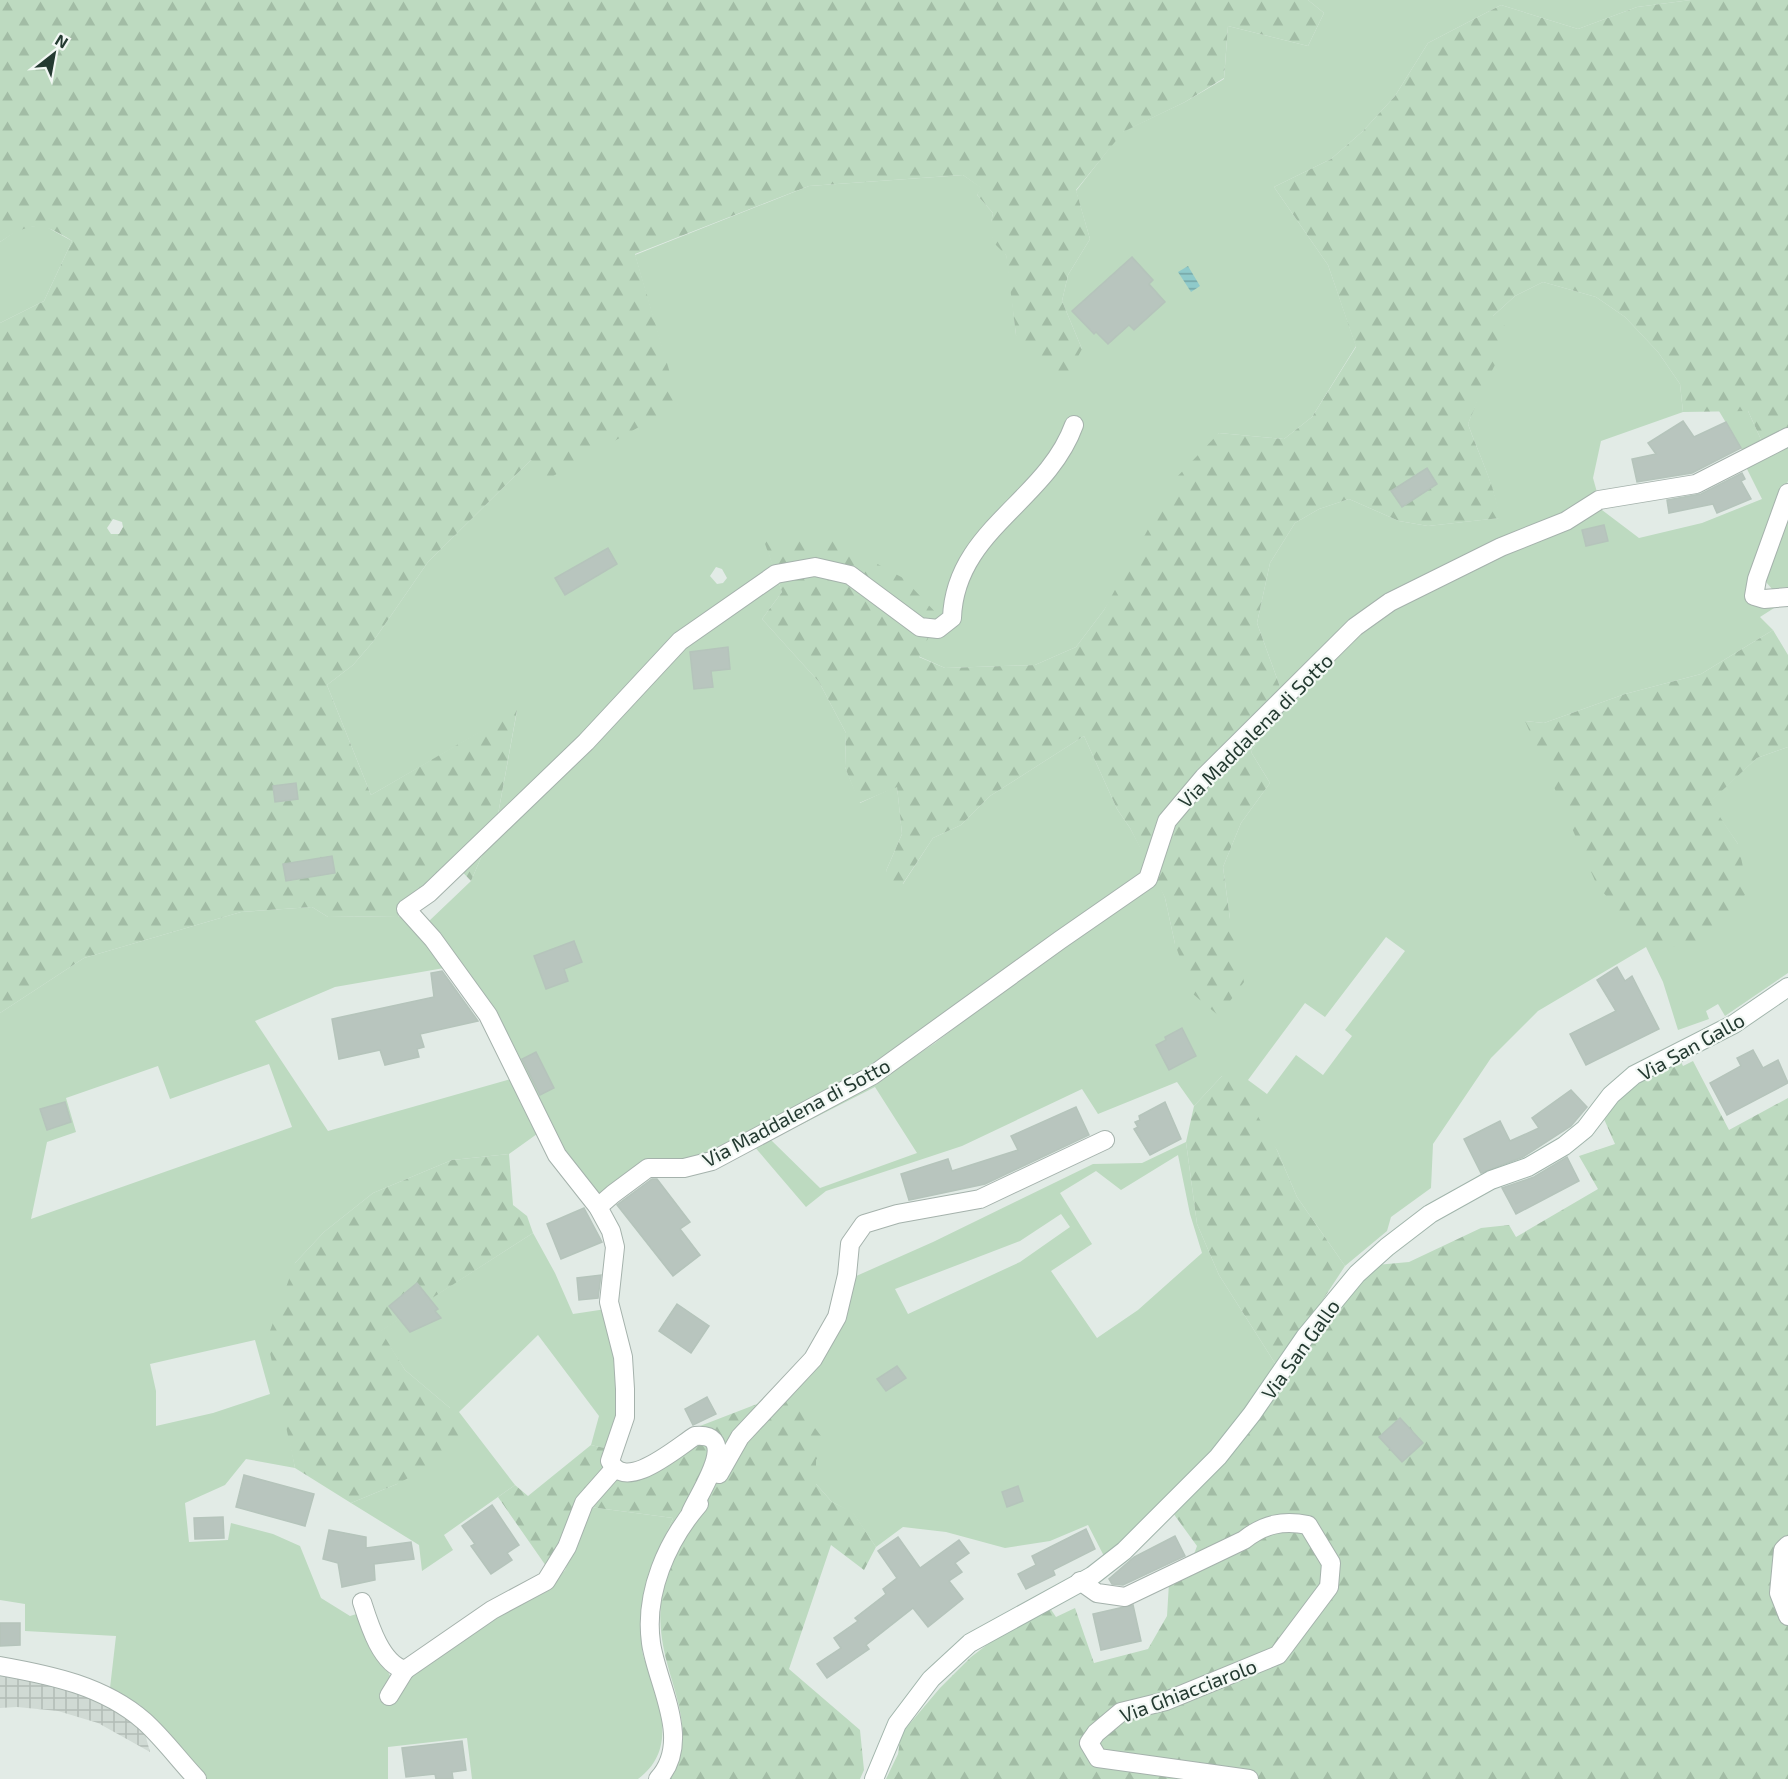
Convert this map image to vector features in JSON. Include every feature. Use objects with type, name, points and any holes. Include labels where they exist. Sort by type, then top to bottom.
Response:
[{"type":"street","points":[[747,1429],[695,1437],[637,1472],[622,1474],[614,1469],[610,1461],[625,1417],[625,1389],[623,1357],[609,1302],[615,1247],[611,1231],[598,1208],[556,1155],[493,1025],[477,998],[433,939],[406,909],[429,893],[586,742],[680,641],[776,574],[815,567],[850,575],[920,627],[938,629],[952,618],[952,595],[983,536],[1041,479],[1067,443],[1074,425]]},
{"type":"street","name":"Via Maddalena di Sotto","points":[[598,1208],[648,1168],[684,1168],[712,1161],[873,1076],[1148,879],[1167,820],[1204,777],[1355,627],[1390,602],[1501,547],[1566,521],[1599,500],[1696,484],[1788,437]]},
{"type":"street","points":[[1788,493],[1757,579],[1755,596],[1764,599],[1788,597]]},
{"type":"street","name":"Via San Gallo","points":[[874,1779],[897,1724],[931,1679],[970,1642],[1099,1570],[1124,1551],[1218,1457],[1252,1414],[1305,1337],[1357,1274],[1387,1247],[1430,1214],[1491,1180],[1528,1167],[1564,1146],[1586,1129],[1611,1095],[1634,1075],[1734,1024],[1788,987]]},
{"type":"street","points":[[691,1512],[708,1492],[747,1429],[813,1359],[837,1317],[847,1275],[850,1244],[864,1224],[897,1214],[980,1199],[1105,1140]]},
{"type":"street","points":[[658,1779],[670,1760],[673,1742],[665,1694],[651,1643],[651,1605],[656,1576],[717,1460],[719,1450],[714,1440],[705,1436]]},
{"type":"street","points":[[389,1696],[405,1670],[492,1610],[546,1581],[567,1547],[584,1503],[614,1469]]},
{"type":"street","name":"Via Ghiacciarolo","points":[[1080,1581],[1097,1593],[1125,1597],[1244,1540],[1261,1527],[1292,1522],[1308,1525],[1331,1563],[1329,1587],[1278,1654],[1166,1701],[1121,1712],[1096,1732],[1089,1743],[1098,1758],[1249,1779]]},
{"type":"street","points":[[1788,1545],[1783,1550],[1779,1593],[1788,1616]]},
{"type":"street","points":[[362,1602],[387,1657],[395,1667],[405,1670]]},
{"type":"street","points":[[0,1666],[82,1685],[107,1696],[146,1723],[197,1779]]},
{"type":"shaded area","points":[[0,1671],[83,1693],[120,1713],[144,1730],[150,1752],[98,1723],[58,1711],[17,1707],[0,1708]]},
{"type":"green space","points":[[0,0],[1308,0],[1324,13],[1308,46],[1228,26],[1224,78],[1185,102],[1123,132],[1076,190],[1090,239],[1068,275],[1062,301],[1082,349],[1063,384],[1016,335],[1006,255],[995,244],[989,231],[993,213],[977,195],[981,188],[963,175],[809,186],[635,254],[679,404],[548,479],[531,460],[428,562],[372,643],[353,665],[327,685],[371,795],[517,710],[497,820],[471,881],[451,860],[398,916],[328,917],[312,907],[241,912],[84,958],[0,1013],[0,323],[44,301],[72,241],[52,230],[36,226],[10,235],[0,242]],"holes":[[[113,519],[122,522],[123,527],[119,534],[111,534],[107,528]]]},
{"type":"green space","points":[[1308,0],[1691,0],[1637,7],[1578,29],[1501,5],[1428,43],[1395,96],[1363,131],[1331,159],[1274,187],[1328,265],[1356,346],[1312,417],[1284,439],[1219,433],[1104,610],[1076,647],[1035,665],[945,668],[918,656],[765,542],[782,592],[762,619],[819,682],[846,733],[845,767],[860,803],[897,786],[902,834],[886,871],[903,884],[933,838],[961,825],[990,796],[1084,736],[1117,809],[1130,828],[1157,879],[1165,898],[1175,944],[1230,919],[1223,867],[1241,823],[1270,783],[1251,752],[1284,698],[1257,623],[1270,563],[1295,523],[1319,509],[1349,499],[1399,521],[1428,526],[1499,518],[1490,482],[1468,424],[1481,390],[1493,316],[1515,296],[1543,282],[1596,297],[1625,317],[1658,352],[1680,384],[1683,412],[1601,441],[1593,478],[1602,510],[1639,538],[1702,523],[1762,499],[1744,463],[1788,444],[1788,481],[1745,590],[1751,601],[1785,601],[1760,617],[1773,630],[1701,674],[1625,694],[1544,723],[1525,721],[1738,844],[1709,802],[1757,758],[1788,747],[1788,973],[1725,1016],[1718,1004],[1706,1011],[1709,1019],[1678,1030],[1663,982],[1646,947],[1538,1011],[1491,1058],[1433,1144],[1431,1188],[1391,1217],[1387,1231],[1345,1266],[1297,1197],[1277,1150],[1222,1076],[1194,1106],[1177,1082],[1098,1114],[1082,1089],[962,1146],[826,1191],[806,1207],[753,1145],[881,1079],[935,1043],[1145,881],[867,1070],[699,1159],[598,1196],[549,1127],[517,1052],[490,1004],[428,922],[471,881],[497,820],[517,711],[371,795],[327,685],[353,665],[372,643],[428,562],[531,460],[678,404],[635,255],[809,186],[963,175],[982,188],[977,195],[993,213],[991,233],[1007,259],[1016,335],[1082,349],[1062,301],[1068,275],[1090,239],[1076,191],[1122,132],[1185,102],[1224,79],[1228,26],[1308,46],[1324,13]],"holes":[[[716,567],[722,569],[727,578],[723,583],[717,584],[710,576]],[[1386,937],[1405,951],[1345,1030],[1352,1036],[1323,1075],[1296,1055],[1267,1094],[1248,1080],[1305,1003],[1325,1017]],[[875,1087],[917,1153],[820,1188],[771,1140]]]},
{"type":"green space","points":[[1691,0],[1788,0],[1788,432],[1763,444],[1748,411],[1683,412],[1680,384],[1658,352],[1625,317],[1596,297],[1543,282],[1515,296],[1493,316],[1512,332],[1482,390],[1468,424],[1491,482],[1500,518],[1428,526],[1399,521],[1349,499],[1319,509],[1295,523],[1270,563],[1257,623],[1284,698],[1251,752],[1270,783],[1241,823],[1223,867],[1230,919],[1244,982],[1219,1016],[1193,994],[1175,944],[1165,898],[1130,828],[1117,809],[1084,736],[990,796],[961,825],[933,838],[902,885],[891,881],[886,871],[902,834],[897,787],[859,803],[845,767],[846,733],[819,682],[762,619],[782,592],[764,541],[830,538],[903,578],[939,616],[919,657],[945,668],[1035,665],[1076,647],[1104,610],[1176,478],[1219,433],[1284,439],[1312,417],[1356,347],[1328,265],[1274,187],[1331,159],[1363,131],[1395,96],[1428,43],[1501,5],[1578,29],[1637,7]]},
{"type":"green space","points":[[43,225],[72,241],[44,301],[0,323],[0,242],[20,228]]},
{"type":"green space","points":[[1719,411],[1748,411],[1763,444],[1745,455]]},
{"type":"green space","points":[[1788,513],[1788,587],[1772,589],[1766,582]]},
{"type":"green space","points":[[1773,630],[1788,655],[1788,747],[1757,758],[1710,802],[1738,844],[1748,890],[1724,928],[1689,946],[1646,947],[1596,883],[1525,721],[1544,723],[1625,694],[1701,674]]},
{"type":"green space","points":[[312,907],[328,917],[398,916],[416,926],[450,967],[335,987],[255,1021],[328,1131],[511,1079],[537,1134],[509,1154],[452,1160],[373,1193],[324,1232],[295,1263],[286,1419],[295,1468],[246,1459],[225,1485],[185,1503],[189,1542],[228,1540],[231,1523],[273,1534],[300,1546],[321,1598],[350,1616],[360,1613],[391,1678],[392,1701],[413,1675],[478,1627],[547,1591],[565,1570],[590,1507],[673,1518],[649,1580],[642,1628],[643,1654],[661,1716],[661,1744],[650,1768],[638,1779],[472,1779],[467,1738],[388,1747],[388,1779],[205,1779],[140,1705],[110,1688],[116,1636],[25,1631],[25,1604],[0,1600],[0,1013],[84,958],[241,912]],"holes":[[[269,1064],[292,1127],[31,1219],[47,1142],[76,1132],[66,1098],[158,1066],[170,1099]],[[255,1340],[270,1394],[213,1413],[156,1426],[156,1391],[150,1364]]]},
{"type":"green space","points":[[1679,1058],[1683,1066],[1693,1061],[1729,1130],[1788,1098],[1788,1779],[886,1779],[898,1754],[901,1734],[940,1688],[971,1657],[1005,1631],[1050,1608],[1056,1617],[1075,1608],[1094,1663],[1148,1649],[1167,1616],[1169,1583],[1190,1565],[1197,1546],[1173,1513],[1284,1374],[1376,1265],[1409,1262],[1481,1228],[1509,1225],[1516,1237],[1598,1189],[1579,1156],[1615,1144],[1604,1119],[1629,1092]]},
{"type":"green space","points":[[1222,1076],[1237,1079],[1277,1150],[1297,1197],[1345,1266],[1278,1368],[1219,1275],[1197,1224],[1186,1142],[1194,1106]]},
{"type":"green space","points":[[1186,1142],[1197,1224],[1219,1275],[1278,1368],[1227,1442],[1105,1558],[1088,1525],[1050,1541],[1005,1548],[946,1532],[903,1527],[876,1547],[853,1513],[832,1502],[816,1484],[816,1460],[788,1392],[854,1277],[933,1242],[1093,1164],[1142,1163]],"holes":[[[1178,1155],[1190,1214],[1202,1253],[1138,1310],[1097,1338],[1051,1271],[1092,1244],[1060,1193],[1096,1171],[1121,1190]],[[1061,1214],[1070,1227],[1020,1262],[908,1314],[895,1289],[1020,1241]]]},
{"type":"green space","points":[[509,1154],[513,1205],[527,1216],[533,1233],[381,1331],[405,1370],[450,1408],[464,1432],[427,1468],[397,1484],[351,1503],[295,1468],[267,1339],[295,1263],[324,1232],[373,1193],[452,1160]]},
{"type":"green space","points":[[533,1233],[555,1273],[573,1314],[606,1309],[615,1345],[619,1379],[619,1395],[612,1430],[604,1448],[591,1445],[599,1416],[538,1335],[459,1412],[515,1485],[444,1535],[453,1550],[422,1571],[419,1545],[351,1503],[397,1484],[450,1408],[405,1370],[380,1331]]},
{"type":"green space","points":[[788,1392],[827,1444],[816,1460],[816,1484],[832,1502],[853,1512],[876,1547],[864,1570],[831,1545],[789,1669],[860,1730],[864,1770],[860,1779],[669,1779],[678,1761],[682,1744],[682,1727],[660,1623],[665,1579],[649,1572],[673,1518],[590,1507],[546,1566],[498,1497],[515,1485],[528,1496],[591,1445],[618,1451],[616,1461],[623,1466],[645,1459],[687,1431],[757,1404],[767,1394],[777,1404]]},
{"type":"water","points":[[1188,266],[1200,286],[1191,292],[1178,272]]},
{"type":"building","points":[[1132,257],[1153,280],[1149,284],[1165,302],[1134,330],[1129,325],[1108,344],[1096,332],[1094,334],[1072,311]]},
{"type":"building","points":[[1683,421],[1694,437],[1726,422],[1741,448],[1692,473],[1637,482],[1632,459],[1656,454],[1648,443]]},
{"type":"building","points":[[1427,468],[1437,484],[1402,507],[1391,491]]},
{"type":"building","points":[[1742,473],[1745,479],[1741,481],[1751,499],[1717,513],[1713,504],[1669,513],[1667,500],[1701,494]]},
{"type":"building","points":[[1604,525],[1608,541],[1586,546],[1582,530]]},
{"type":"building","points":[[608,548],[617,564],[565,595],[555,578]]},
{"type":"building","points":[[728,647],[730,669],[711,671],[713,687],[694,689],[690,652]]},
{"type":"building","points":[[296,783],[298,799],[275,802],[273,786]]},
{"type":"building","points":[[332,856],[335,873],[286,881],[283,864]]},
{"type":"building","points":[[574,941],[582,962],[564,969],[568,981],[546,989],[534,956]]},
{"type":"building","points":[[1617,967],[1625,981],[1632,976],[1659,1029],[1586,1065],[1570,1034],[1616,1011],[1597,980]]},
{"type":"building","points":[[442,971],[478,1021],[420,1034],[424,1047],[417,1049],[419,1057],[385,1065],[380,1050],[339,1059],[332,1019],[434,997],[431,973]]},
{"type":"building","points":[[1182,1028],[1196,1056],[1169,1070],[1156,1045]]},
{"type":"building","points":[[1753,1050],[1763,1068],[1778,1060],[1788,1083],[1727,1115],[1710,1083],[1741,1066],[1737,1058]]},
{"type":"building","points":[[536,1052],[554,1088],[540,1095],[522,1059]]},
{"type":"building","points":[[1571,1090],[1587,1107],[1571,1126],[1523,1157],[1481,1173],[1464,1139],[1500,1121],[1510,1141],[1539,1128],[1532,1118]]},
{"type":"building","points":[[65,1102],[71,1122],[47,1130],[40,1109]]},
{"type":"building","points":[[1165,1102],[1181,1139],[1150,1155],[1134,1129],[1138,1127],[1135,1122],[1140,1120],[1139,1116]]},
{"type":"building","points":[[1076,1107],[1089,1135],[985,1184],[909,1200],[901,1174],[948,1159],[952,1171],[1018,1150],[1011,1136]]},
{"type":"building","points":[[1567,1157],[1579,1181],[1516,1214],[1502,1188],[1534,1177]]},
{"type":"building","points":[[652,1179],[657,1179],[690,1222],[680,1229],[700,1255],[673,1276],[617,1205]]},
{"type":"building","points":[[584,1208],[602,1242],[561,1259],[547,1224]]},
{"type":"building","points":[[601,1275],[598,1298],[579,1300],[577,1278]]},
{"type":"building","points":[[417,1283],[438,1309],[435,1311],[441,1318],[410,1332],[389,1306]]},
{"type":"building","points":[[677,1304],[709,1326],[691,1353],[659,1331]]},
{"type":"building","points":[[897,1366],[906,1378],[886,1391],[877,1379]]},
{"type":"building","points":[[707,1397],[716,1414],[693,1425],[685,1409]]},
{"type":"building","points":[[1400,1418],[1423,1443],[1402,1462],[1379,1437]]},
{"type":"building","points":[[244,1475],[314,1494],[305,1526],[236,1507]]},
{"type":"building","points":[[1018,1486],[1023,1501],[1007,1507],[1002,1492]]},
{"type":"building","points":[[492,1505],[519,1545],[507,1553],[512,1560],[491,1574],[471,1546],[475,1544],[462,1526]]},
{"type":"building","points":[[223,1517],[224,1538],[195,1539],[194,1518]]},
{"type":"building","points":[[1086,1529],[1095,1549],[1053,1570],[1055,1575],[1026,1589],[1018,1574],[1036,1565],[1032,1556]]},
{"type":"building","points":[[329,1530],[366,1537],[366,1548],[411,1542],[414,1559],[374,1564],[375,1580],[342,1587],[338,1563],[323,1559]]},
{"type":"building","points":[[1175,1536],[1185,1556],[1123,1585],[1112,1584],[1109,1579],[1134,1557]]},
{"type":"building","points":[[898,1537],[920,1568],[959,1540],[969,1553],[955,1563],[962,1572],[949,1581],[963,1599],[928,1627],[913,1608],[866,1645],[869,1649],[827,1678],[817,1664],[841,1648],[834,1638],[858,1621],[855,1618],[886,1594],[883,1589],[897,1578],[878,1551]]},
{"type":"building","points":[[1133,1605],[1141,1641],[1101,1650],[1093,1614]]},
{"type":"building","points":[[0,1623],[20,1623],[20,1645],[0,1646]]},
{"type":"building","points":[[462,1741],[466,1770],[452,1772],[453,1779],[436,1779],[435,1774],[406,1777],[402,1748]]}]
